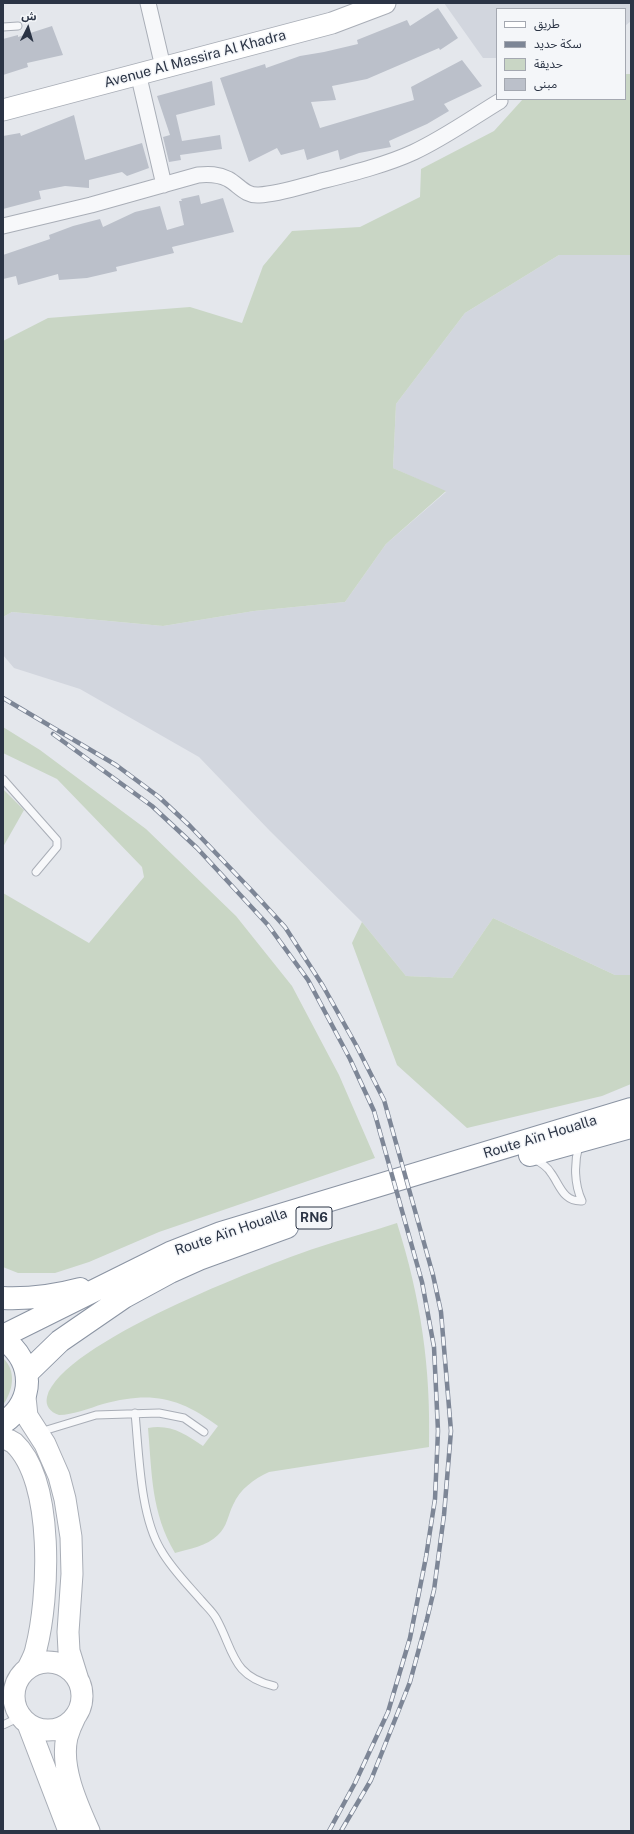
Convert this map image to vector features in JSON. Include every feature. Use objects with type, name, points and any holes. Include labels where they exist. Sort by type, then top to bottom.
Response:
[{"type":"highway","name":"Route Aïn Houalla","points":[[27,1373],[60,1341],[124,1297],[170,1272],[200,1259],[356,1204],[581,1141],[627,1116]]},
{"type":"highway","name":"Route Aïn Houalla","points":[[3,1336],[170,1253],[221,1233],[627,1116]]},
{"type":"highway","points":[[3,1298],[25,1299],[61,1294],[123,1277]]},
{"type":"highway","points":[[3,1339],[13,1346],[22,1358],[27,1373],[25,1397],[20,1408],[11,1418],[3,1423]]},
{"type":"main road","name":"Avenue Al Massira Al Khadra","points":[[3,110],[138,73],[162,61],[352,3]]},
{"type":"main road","name":"Avenue Al Massira Al Khadra","points":[[3,96],[332,23],[385,3]]},
{"type":"main road","points":[[25,1397],[27,1416],[45,1444],[59,1476],[65,1499],[71,1537],[72,1574],[68,1632],[69,1651],[82,1691],[82,1702],[67,1738],[67,1769],[89,1831]]},
{"type":"main road","points":[[3,1438],[14,1443],[28,1464],[38,1492],[45,1534],[46,1576],[42,1620],[36,1650],[28,1668],[20,1676],[8,1699],[15,1707],[17,1722],[69,1831]]},
{"type":"main road","points":[[28,1668],[49,1662],[70,1670],[78,1680]]},
{"type":"main road","points":[[17,1722],[38,1729],[48,1730],[60,1728],[75,1717]]},
{"type":"street","points":[[148,3],[162,61]]},
{"type":"street","points":[[138,73],[164,185]]},
{"type":"street","points":[[3,226],[198,175],[211,174],[229,179],[249,194],[258,196],[277,193],[412,153],[435,141],[500,101]]},
{"type":"lane","points":[[3,27],[18,26]]},
{"type":"lane","points":[[3,779],[58,840],[57,847],[36,872]]},
{"type":"lane","points":[[527,1156],[543,1164],[550,1171],[567,1198],[574,1201],[582,1201],[576,1177],[576,1162],[581,1141]]},
{"type":"lane","points":[[38,1433],[88,1417],[107,1414],[135,1413],[176,1415],[184,1418],[204,1432]]},
{"type":"lane","points":[[135,1413],[146,1511],[154,1538],[169,1562],[216,1618],[242,1671],[257,1681],[274,1686]]},
{"type":"shaded area","points":[[444,3],[631,3],[631,21],[626,25],[626,8],[496,8],[496,58],[483,58]]},
{"type":"shaded area","points":[[559,255],[631,255],[631,975],[615,975],[493,918],[452,978],[406,976],[362,922],[270,831],[199,757],[80,689],[14,668],[3,655],[3,617],[12,612],[163,626],[254,611],[345,602],[386,544],[446,492],[393,468],[396,404],[465,313]]},
{"type":"green space","points":[[626,74],[631,74],[631,255],[559,255],[465,313],[396,404],[393,468],[446,491],[386,544],[345,602],[254,611],[163,626],[12,612],[3,617],[3,341],[48,318],[190,307],[242,323],[263,266],[292,231],[360,227],[420,197],[421,169],[494,131],[522,100],[626,100]]},
{"type":"green space","points":[[3,727],[40,750],[146,829],[236,916],[292,986],[339,1075],[375,1158],[159,1232],[89,1262],[55,1273],[18,1273],[3,1267],[3,893],[89,943],[144,877],[142,867],[57,779],[3,753]]},
{"type":"green space","points":[[3,789],[24,810],[3,847]]},
{"type":"green space","points":[[493,918],[615,975],[631,975],[631,1084],[602,1096],[467,1128],[397,1065],[352,943],[362,922],[406,976],[452,978]]},
{"type":"green space","points":[[397,1223],[412,1279],[423,1334],[428,1389],[429,1447],[269,1472],[253,1481],[239,1494],[221,1532],[214,1539],[175,1553],[161,1523],[157,1508],[152,1477],[148,1428],[164,1427],[171,1429],[184,1434],[203,1446],[218,1426],[190,1408],[164,1399],[150,1398],[120,1400],[76,1413],[59,1415],[49,1408],[47,1397],[60,1376],[87,1353],[124,1331],[211,1289],[290,1257]]},
{"type":"green space","points":[[3,1358],[10,1369],[12,1381],[9,1394],[3,1405]]},
{"type":"building","points":[[438,8],[458,38],[440,50],[439,48],[367,79],[332,86],[336,100],[311,102],[320,128],[414,100],[411,87],[462,60],[482,86],[444,104],[449,111],[427,124],[389,141],[391,147],[359,153],[340,160],[338,150],[307,160],[304,149],[281,155],[277,148],[249,162],[220,78],[265,64],[266,68],[300,56],[358,44],[357,40],[407,20],[410,26]]},
{"type":"building","points":[[52,26],[63,55],[27,63],[28,67],[3,75],[3,39],[18,35],[18,37]]},
{"type":"building","points":[[212,81],[215,105],[176,115],[182,141],[220,135],[222,149],[180,155],[181,160],[169,162],[163,137],[170,135],[157,96]]},
{"type":"building","points":[[74,115],[85,160],[142,143],[149,168],[127,176],[122,172],[89,180],[89,188],[65,186],[39,191],[41,199],[3,209],[3,136],[20,133],[21,136]]},
{"type":"building","points":[[199,195],[201,204],[223,198],[234,232],[172,247],[174,253],[116,267],[117,271],[87,278],[59,280],[58,274],[18,285],[16,276],[3,279],[3,255],[50,239],[49,235],[73,226],[100,219],[103,227],[135,212],[160,206],[167,230],[184,225],[179,201],[182,201],[181,199]]},
{"type":"railway","points":[[3,698],[116,765],[159,797],[190,826],[253,892],[285,927],[323,986],[356,1045],[384,1100],[433,1275],[441,1312],[451,1431],[444,1515],[434,1590],[410,1682],[371,1780],[341,1831]]},
{"type":"railway","points":[[53,734],[152,806],[197,848],[268,925],[308,980],[350,1059],[374,1111],[422,1282],[434,1347],[438,1431],[435,1499],[426,1557],[410,1638],[388,1712],[355,1783],[329,1831]]}]
